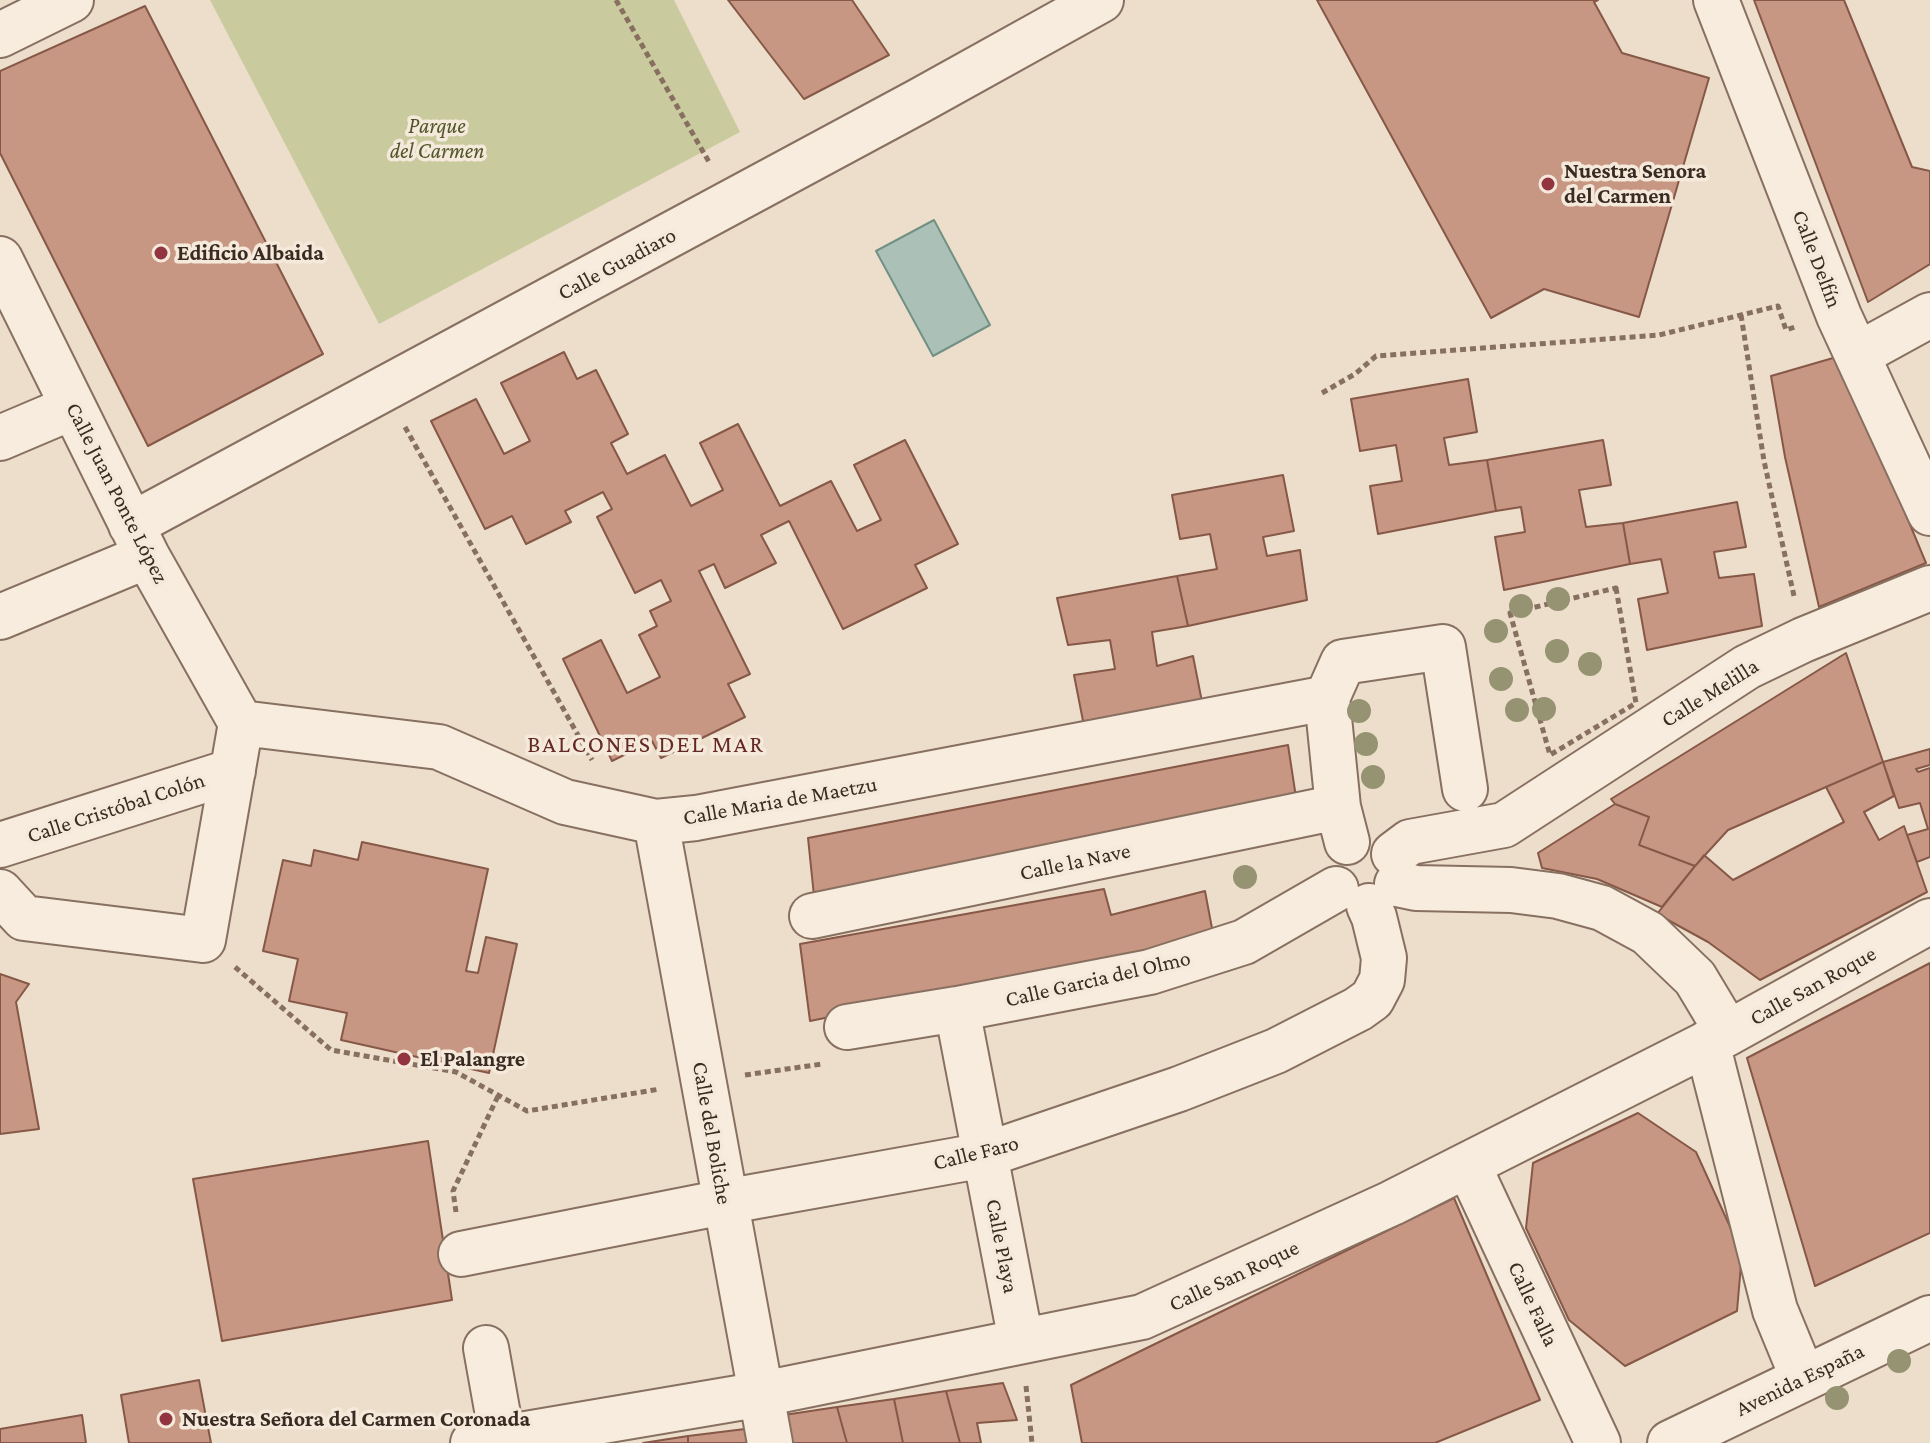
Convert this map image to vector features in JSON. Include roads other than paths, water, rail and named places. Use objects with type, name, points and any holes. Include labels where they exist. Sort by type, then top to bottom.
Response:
[{"type":"street","points":[[0,35],[71,0]]},
{"type":"street","name":"Calle Guadiaro","points":[[0,617],[139,541],[731,202],[1101,0]]},
{"type":"street","name":"Calle Delfín","points":[[1716,0],[1857,355],[1930,513]]},
{"type":"street","name":"Calle Juan Ponte López","points":[[0,259],[139,541],[241,723]]},
{"type":"street","points":[[1857,355],[1930,315]]},
{"type":"street","points":[[0,438],[73,407]]},
{"type":"street","name":"Calle Melilla","points":[[1374,883],[1410,842],[1504,825],[1747,667],[1803,640],[1930,588]]},
{"type":"street","name":"Calle Maria de Maetzu","points":[[241,723],[439,747],[565,802],[656,822],[711,815],[1335,680],[1443,647],[1465,789]]},
{"type":"street","points":[[1335,680],[1342,825]]},
{"type":"street","name":"Calle Cristóbal Colón","points":[[0,892],[24,918],[203,940],[241,723]]},
{"type":"street","name":"Calle Cristóbal Colón","points":[[0,845],[233,771]]},
{"type":"street","name":"Calle del Boliche","points":[[656,822],[770,1443]]},
{"type":"street","name":"Calle la Nave","points":[[812,916],[1342,825],[1378,840],[1374,883]]},
{"type":"street","points":[[1504,825],[1501,842],[1511,890]]},
{"type":"street","points":[[1374,883],[1416,888],[1511,890],[1558,896],[1602,908],[1648,933],[1695,978],[1718,1038],[1775,1310],[1803,1378]]},
{"type":"street","name":"Calle Garcia del Olmo","points":[[847,1027],[1150,972],[1244,942],[1374,883]]},
{"type":"street","name":"Calle Faro","points":[[461,1254],[985,1155],[1193,1084],[1276,1051],[1372,999],[1382,980],[1384,958],[1374,917],[1374,883]]},
{"type":"street","name":"Calle San Roque","points":[[492,1441],[762,1394],[1142,1317],[1468,1165],[1718,1038],[1930,921]]},
{"type":"street","name":"Calle Playa","points":[[957,1009],[1021,1341]]},
{"type":"street","name":"Calle Falla","points":[[1468,1165],[1598,1443]]},
{"type":"street","name":"Avenida España","points":[[1670,1443],[1930,1318]]},
{"type":"street","points":[[486,1348],[492,1441]]},
{"type":"place","name":"Nuestra Senora del Carmen","points":[[1548,184]]},
{"type":"place","name":"Edificio Albaida","points":[[161,253]]},
{"type":"place","name":"El Palangre","points":[[404,1059]]},
{"type":"place","name":"Nuestra Señora del Carmen Coronada","points":[[166,1419]]},
{"type":"district","name":"BALCONES DEL MAR","points":[[646,745]]},
{"type":"park label","name":"Parque del Carmen","points":[[437,138]]}]
